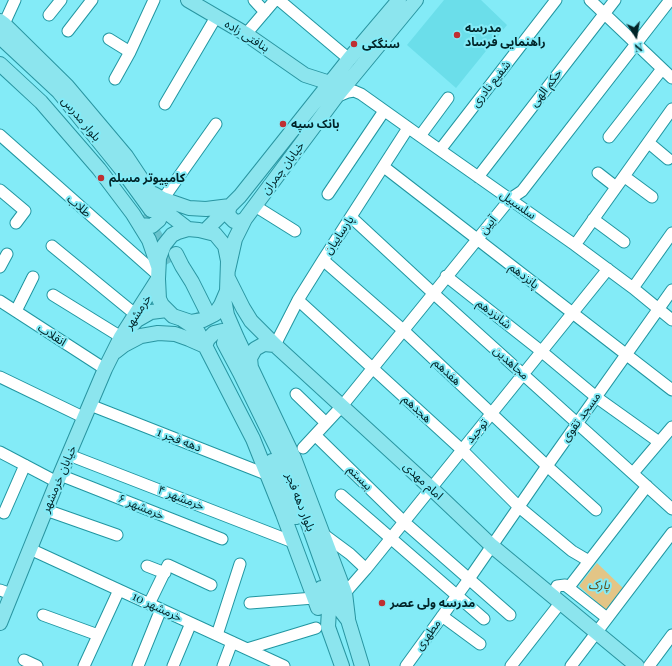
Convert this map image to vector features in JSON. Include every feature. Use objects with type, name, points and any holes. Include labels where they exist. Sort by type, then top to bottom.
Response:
[{"type":"main road","name":"بنافتی زاده","points":[[188,0],[246,34],[305,75],[330,83]]},
{"type":"main road","name":"خیابان چمران","points":[[228,274],[234,239],[245,219],[336,97],[416,0]]},
{"type":"main road","name":"خیابان چمران","points":[[205,231],[240,196],[260,168],[316,101],[395,1]]},
{"type":"main road","points":[[2,23],[67,86],[126,156],[150,191],[151,211],[149,240],[159,275]]},
{"type":"main road","name":"بلوار مدرس","points":[[0,38],[58,92],[122,170],[151,211]]},
{"type":"main road","name":"بلوار مدرس","points":[[0,52],[42,89],[151,211]]},
{"type":"main road","points":[[0,64],[41,102],[99,169],[151,211],[166,212],[188,229]]},
{"type":"main road","points":[[305,75],[316,101]]},
{"type":"main road","points":[[151,211],[188,208],[206,209],[230,206],[228,212],[234,221],[240,222],[245,219]]},
{"type":"main road","points":[[182,320],[190,322],[203,320],[215,314],[224,298],[228,274],[228,261],[225,246],[215,234],[188,229],[172,235],[164,245],[159,258],[159,299],[173,316],[220,344],[251,368]]},
{"type":"main road","points":[[173,258],[201,311]]},
{"type":"main road","name":"امام مهدی","points":[[228,274],[243,308],[251,321],[275,345],[492,546],[557,598],[595,633],[637,666]]},
{"type":"main road","name":"خرمشهر","points":[[121,337],[159,275]]},
{"type":"main road","points":[[224,298],[228,315],[220,344],[253,439],[294,542],[320,614],[322,628]]},
{"type":"main road","name":"خرمشهر","points":[[121,337],[137,320],[151,312],[167,310]]},
{"type":"main road","points":[[112,354],[124,345],[141,336],[158,333],[175,334],[189,339],[220,344]]},
{"type":"main road","name":"خیابان خرمشهر","points":[[0,623],[6,592],[30,549],[105,369],[121,337]]},
{"type":"main road","name":"بلوار دهه فجر","points":[[220,344],[240,373],[292,479],[338,607],[348,620],[362,666]]},
{"type":"main road","name":"بلوار دهه فجر","points":[[220,344],[280,478],[302,532],[329,610],[322,628],[342,666]]},
{"type":"main road","points":[[275,345],[264,344],[255,349],[250,358],[251,368],[294,458],[345,593],[348,620]]},
{"type":"street","points":[[50,15],[61,0]]},
{"type":"street","points":[[68,31],[92,0]]},
{"type":"street","points":[[115,78],[130,52],[154,0]]},
{"type":"street","points":[[254,0],[265,12]]},
{"type":"street","points":[[246,34],[275,0]]},
{"type":"street","points":[[279,0],[349,59]]},
{"type":"street","name":"شفیع نادری","points":[[440,150],[556,0]]},
{"type":"street","points":[[590,0],[672,78]]},
{"type":"street","name":"حکم الهی","points":[[478,177],[615,0]]},
{"type":"street","name":"آیین","points":[[303,448],[342,406],[510,199],[522,191],[670,0]]},
{"type":"street","points":[[2,23],[12,1]]},
{"type":"street","points":[[165,104],[216,17]]},
{"type":"street","points":[[109,39],[130,52]]},
{"type":"street","points":[[361,94],[358,83],[358,75],[362,66]]},
{"type":"street","points":[[609,137],[662,69]]},
{"type":"street","points":[[336,97],[354,91],[361,94]]},
{"type":"street","name":"سلسبیل","points":[[361,94],[575,245],[634,288],[672,320]]},
{"type":"street","points":[[420,136],[448,98]]},
{"type":"street","points":[[575,245],[649,144],[672,109]]},
{"type":"street","points":[[328,194],[384,111]]},
{"type":"street","points":[[151,211],[216,124]]},
{"type":"street","name":"پارساییان","points":[[275,345],[298,300],[322,260],[408,128]]},
{"type":"street","name":"طلاب","points":[[0,136],[159,275]]},
{"type":"street","points":[[649,144],[668,159]]},
{"type":"street","name":"پانزدهم","points":[[384,167],[672,390]]},
{"type":"street","points":[[598,173],[616,188]]},
{"type":"street","points":[[624,177],[652,197]]},
{"type":"street","points":[[0,190],[25,211],[16,223]]},
{"type":"street","points":[[255,206],[295,231]]},
{"type":"street","name":"مجاهدین","points":[[351,217],[672,509]]},
{"type":"street","points":[[594,219],[624,242]]},
{"type":"street","points":[[634,288],[672,232]]},
{"type":"street","points":[[52,246],[135,314]]},
{"type":"street","points":[[0,267],[7,254]]},
{"type":"street","name":"هفدهم","points":[[322,260],[403,330],[546,466],[596,510]]},
{"type":"street","name":"توحید","points":[[345,593],[608,269]]},
{"type":"street","name":"شانزدهم","points":[[446,276],[541,351],[596,397],[659,442]]},
{"type":"street","points":[[16,311],[33,277]]},
{"type":"street","name":"مسجد تقوی","points":[[492,546],[546,466],[672,290]]},
{"type":"street","points":[[52,294],[121,337]]},
{"type":"street","name":"هجدهم","points":[[298,300],[462,450],[519,507],[572,551],[589,561]]},
{"type":"street","name":"انقلاب","points":[[0,301],[105,369]]},
{"type":"street","name":"دهه فجر 1","points":[[0,377],[87,412],[268,475]]},
{"type":"street","points":[[296,394],[326,423]]},
{"type":"street","points":[[633,474],[672,427]]},
{"type":"street","name":"بیستم","points":[[315,435],[404,522],[510,615]]},
{"type":"street","name":"خرمشهر ۶","points":[[0,452],[25,465],[58,479],[222,539]]},
{"type":"street","name":"خرمشهر ۴","points":[[69,455],[294,542]]},
{"type":"street","points":[[4,513],[25,465]]},
{"type":"street","points":[[569,587],[647,486]]},
{"type":"street","points":[[342,495],[390,539],[484,619]]},
{"type":"street","points":[[46,510],[117,536]]},
{"type":"street","points":[[574,665],[595,633],[672,533]]},
{"type":"street","points":[[323,534],[350,554],[366,569]]},
{"type":"street","name":"مطهری","points":[[406,666],[492,546]]},
{"type":"street","name":"خرمشهر 10","points":[[30,549],[284,666]]},
{"type":"street","points":[[217,635],[240,564]]},
{"type":"street","points":[[146,566],[165,573]]},
{"type":"street","points":[[149,604],[168,566],[211,585]]},
{"type":"street","points":[[511,666],[557,598],[557,586],[566,585],[607,618]]},
{"type":"street","points":[[84,666],[119,590]]},
{"type":"street","points":[[250,603],[314,598]]},
{"type":"street","points":[[138,666],[161,609]]},
{"type":"street","points":[[43,615],[98,635]]},
{"type":"street","points":[[442,616],[480,644]]},
{"type":"street","points":[[173,666],[192,623]]},
{"type":"street","points":[[247,649],[322,628]]},
{"type":"street","points":[[649,666],[672,635]]},
{"type":"street","points":[[222,666],[232,642]]},
{"type":"street","points":[[24,660],[37,666]]},
{"type":"shaded area","name":"مدرسه راهنمایی فرساد","points":[[444,0],[481,0],[507,25],[456,88],[407,45]]},
{"type":"green space","name":"پارک","points":[[597,563],[625,590],[609,613],[579,586]]},
{"type":"tunnel","points":[[143,215],[171,262]]},
{"type":"tunnel","points":[[197,312],[216,348]]},
{"type":"place","name":"مدرسه راهنمایی فرساد","points":[[457,35]]},
{"type":"place","name":"سنگکی","points":[[354,44]]},
{"type":"place","name":"بانک سپه","points":[[283,124]]},
{"type":"place","name":"کامپیوتر مسلم","points":[[101,178]]},
{"type":"place","name":"مدرسه ولی عصر","points":[[382,603]]}]
